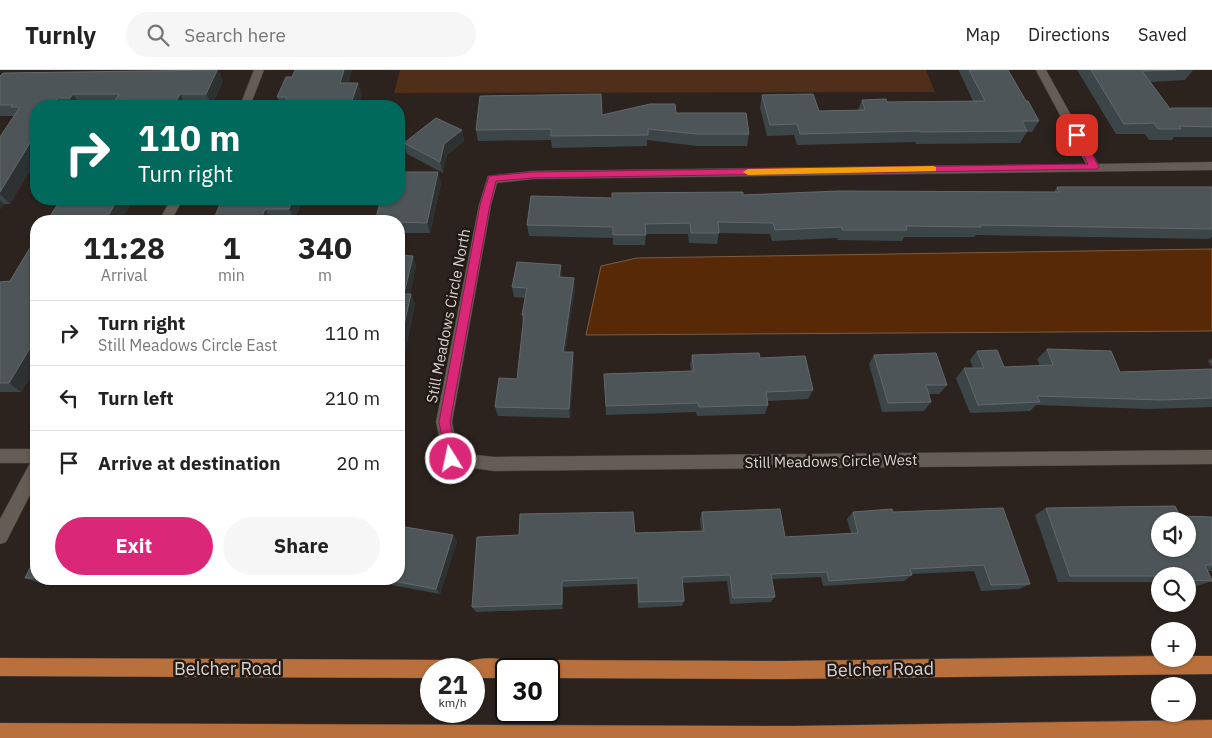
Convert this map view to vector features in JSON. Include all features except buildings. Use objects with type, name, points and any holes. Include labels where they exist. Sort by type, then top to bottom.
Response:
[{"type":"main road","name":"Belcher Road","points":[[560,669],[793,670],[1212,665]]},
{"type":"main road","name":"Belcher Road","points":[[0,667],[420,669]]},
{"type":"main road","points":[[0,733],[792,737],[1212,730]]},
{"type":"street","points":[[247,100],[259,70]]},
{"type":"street","points":[[1041,70],[1094,167],[1212,166]]},
{"type":"street","name":"Still Meadows Circle North","points":[[451,459],[444,422],[485,205],[492,179],[533,175],[1094,167]]},
{"type":"street","points":[[0,456],[30,456]]},
{"type":"street","name":"Still Meadows Circle West","points":[[451,459],[494,464],[1212,457]]},
{"type":"street","points":[[0,536],[30,478]]},
{"type":"shaded area","points":[[400,70],[926,70],[935,92],[394,93]]},
{"type":"shaded area","points":[[1212,249],[1212,331],[586,335],[601,266],[637,258]]},
{"type":"slow traffic","points":[[748,172],[933,169]]},
{"type":"route","points":[[451,459],[444,422],[485,205],[492,179],[533,175],[1094,167],[1077,135]]}]
